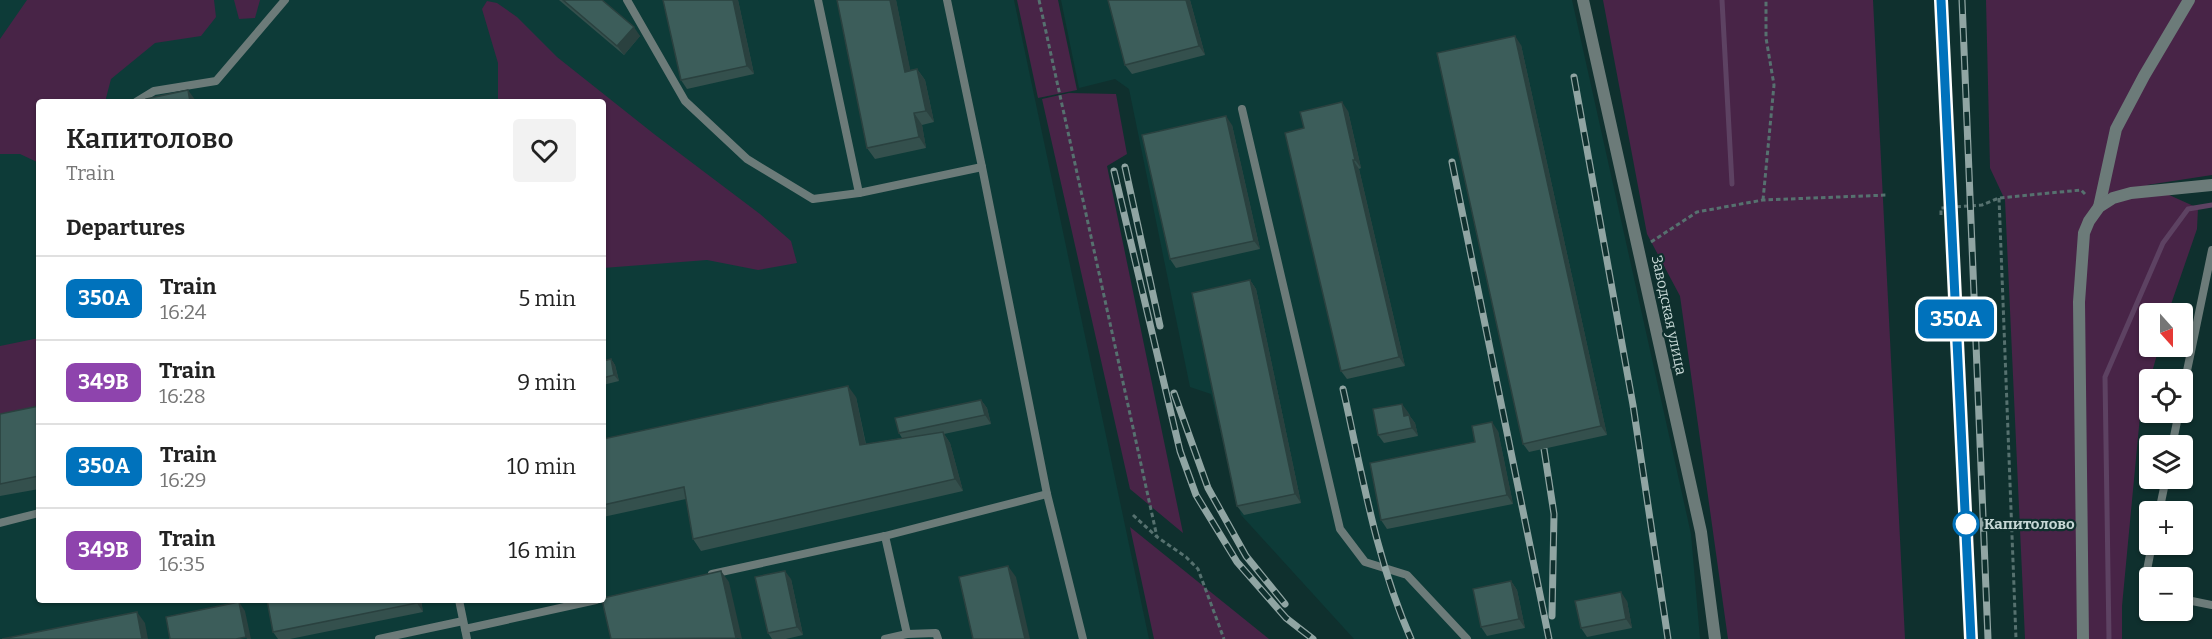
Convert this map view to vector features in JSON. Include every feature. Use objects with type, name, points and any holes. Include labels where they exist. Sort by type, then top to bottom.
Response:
[{"type":"street","name":"Заводская улица","points":[[1583,0],[1701,532],[1715,639]]},
{"type":"street","points":[[2099,207],[2116,129],[2188,0]]},
{"type":"street","points":[[2083,639],[2079,302],[2084,233],[2099,207],[2113,198],[2131,193],[2212,185]]},
{"type":"lane","points":[[141,99],[154,92],[216,81],[285,0]]},
{"type":"lane","points":[[627,0],[685,101],[747,159],[813,199],[859,193],[982,167]]},
{"type":"lane","points":[[818,0],[859,193]]},
{"type":"lane","points":[[947,0],[1047,494],[1083,639]]},
{"type":"lane","points":[[1242,109],[1340,529],[1365,562],[1407,575],[1467,639]]},
{"type":"lane","points":[[2187,369],[2212,250]]},
{"type":"lane","points":[[705,576],[885,536],[1047,494]]},
{"type":"lane","points":[[0,523],[36,514]]},
{"type":"lane","points":[[885,536],[907,634]]},
{"type":"lane","points":[[2193,601],[2212,605]]},
{"type":"lane","points":[[460,603],[467,639]]},
{"type":"lane","points":[[379,639],[580,603]]},
{"type":"lane","points":[[885,639],[907,634],[936,633],[938,639]]},
{"type":"path","points":[[1039,0],[1157,537]]},
{"type":"path","points":[[1763,200],[1774,85],[1766,38],[1766,0]]},
{"type":"path","points":[[1941,215],[1941,208],[1982,205],[2000,198],[2081,190],[2099,207]]},
{"type":"path","points":[[1639,250],[1697,212],[1763,200],[1888,195]]},
{"type":"path","points":[[2000,198],[2016,639]]},
{"type":"path","points":[[1982,205],[1983,211]]},
{"type":"path","points":[[1133,515],[1198,569],[1224,639]]},
{"type":"shaded area","points":[[0,0],[1014,0],[1149,639],[0,639]]},
{"type":"shaded area","points":[[27,0],[214,0],[216,17],[201,36],[155,43],[111,79],[106,99],[36,99],[36,162],[20,154],[0,154],[0,39]]},
{"type":"shaded area","points":[[234,0],[260,0],[255,18],[239,19]]},
{"type":"shaded area","points":[[1017,0],[1058,0],[1077,90],[1038,98]]},
{"type":"shaded area","points":[[1061,0],[1572,0],[1691,534],[1700,639],[1354,639],[1241,515],[1211,394],[1190,387],[1129,89],[1115,79],[1079,88]]},
{"type":"shaded area","points":[[1603,0],[1873,0],[1905,639],[1728,639],[1680,296],[1647,234]]},
{"type":"shaded area","points":[[1986,0],[2212,0],[2212,175],[2147,185],[2198,208],[2197,229],[2171,303],[2139,303],[2139,357],[2156,357],[2153,369],[2139,369],[2139,423],[2122,606],[2122,639],[2025,639],[2005,200],[1990,168]]},
{"type":"shaded area","points":[[487,1],[497,3],[517,17],[557,57],[760,214],[791,241],[797,263],[758,270],[707,260],[606,268],[606,99],[498,99],[498,63],[482,9]]},
{"type":"shaded area","points":[[1069,93],[1116,94],[1127,154],[1107,166],[1183,533],[1130,489],[1042,99]]},
{"type":"shaded area","points":[[36,339],[36,411],[0,418],[0,346]]},
{"type":"shaded area","points":[[1130,527],[1269,639],[1154,639]]},
{"type":"building","points":[[563,0],[602,0],[634,27],[617,46]]},
{"type":"building","points":[[663,0],[733,0],[747,66],[681,80]]},
{"type":"building","points":[[837,0],[890,0],[905,72],[917,69],[926,111],[914,113],[919,137],[867,148]]},
{"type":"building","points":[[1108,0],[1186,0],[1199,46],[1125,65]]},
{"type":"building","points":[[1515,36],[1601,426],[1523,444],[1437,53]]},
{"type":"building","points":[[188,90],[190,99],[146,99]]},
{"type":"building","points":[[1342,102],[1355,160],[1353,160],[1399,357],[1341,371],[1285,133],[1304,128],[1300,112]]},
{"type":"building","points":[[1226,116],[1254,241],[1170,259],[1142,135]]},
{"type":"building","points":[[1250,280],[1295,494],[1237,506],[1192,293]]},
{"type":"building","points":[[611,359],[614,375],[606,377],[606,360]]},
{"type":"building","points":[[848,386],[860,445],[943,432],[955,479],[693,539],[684,487],[606,504],[606,438]]},
{"type":"building","points":[[981,400],[985,415],[899,433],[895,418]]},
{"type":"building","points":[[1402,404],[1404,416],[1409,415],[1412,428],[1378,435],[1373,409]]},
{"type":"building","points":[[36,407],[36,477],[0,484],[0,414]]},
{"type":"building","points":[[1492,422],[1507,495],[1381,520],[1370,463],[1475,442],[1472,426]]},
{"type":"building","points":[[1008,566],[1025,639],[973,639],[959,577]]},
{"type":"building","points":[[721,571],[736,638],[611,639],[603,603],[606,603],[606,597]]},
{"type":"building","points":[[785,571],[797,627],[768,633],[755,577]]},
{"type":"building","points":[[1511,581],[1519,619],[1481,627],[1473,589]]},
{"type":"building","points":[[1621,592],[1626,619],[1581,628],[1575,601]]},
{"type":"building","points":[[239,603],[246,637],[170,639],[166,617]]},
{"type":"building","points":[[268,603],[417,603],[273,632]]},
{"type":"building","points":[[137,612],[142,639],[2,639]]},
{"type":"waterway","points":[[1722,0],[1732,184]]},
{"type":"waterway","points":[[2109,639],[2105,377],[2163,243],[2188,209],[2212,205]]},
{"type":"railway","points":[[1941,0],[1971,639]]},
{"type":"railway","points":[[1962,0],[1988,639]]},
{"type":"railway","points":[[1574,77],[1633,405],[1668,639]]},
{"type":"railway","points":[[1452,162],[1549,639]]},
{"type":"railway","points":[[1125,167],[1160,326]]},
{"type":"railway","points":[[1114,171],[1180,451],[1196,495],[1237,562],[1286,618],[1313,639]]},
{"type":"railway","points":[[1343,389],[1379,547],[1411,639]]},
{"type":"railway","points":[[1174,393],[1208,488],[1246,556],[1285,604]]},
{"type":"railway","points":[[1544,449],[1554,514],[1552,616]]},
{"type":"train","name":"350А","points":[[1941,0],[1971,639]]},
{"type":"place","name":"Капитолово","points":[[1966,524]]}]
